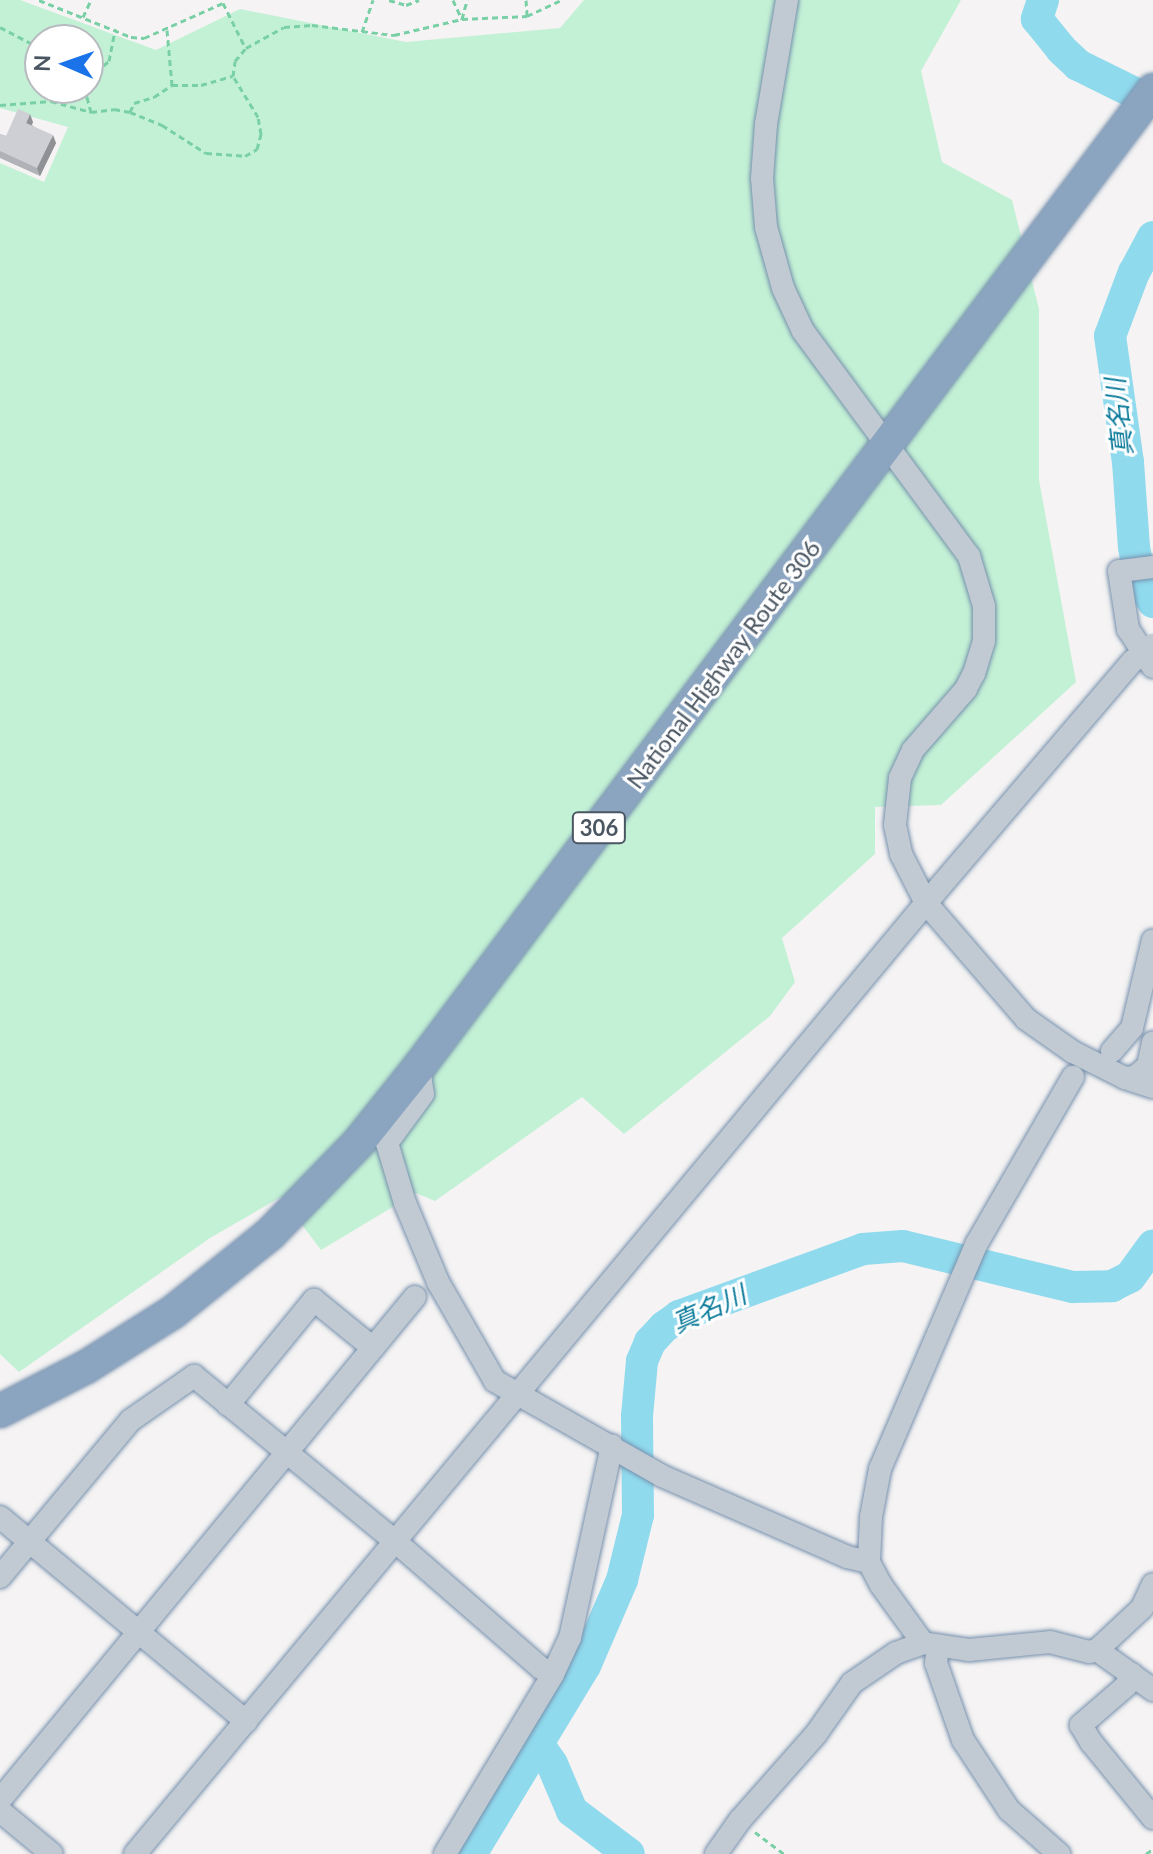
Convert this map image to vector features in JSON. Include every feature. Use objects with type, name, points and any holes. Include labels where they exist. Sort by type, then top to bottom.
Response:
[{"type":"highway","name":"National Highway Route 306","points":[[0,1411],[38,1394],[128,1342],[209,1285],[304,1202],[419,1067],[1153,90]]},
{"type":"street","points":[[787,0],[766,124],[762,178],[766,227],[783,288],[803,331],[969,556],[984,606],[984,641],[966,689],[921,738],[900,778],[895,810],[897,840],[908,871],[926,903],[1026,1019],[1073,1052],[1125,1078],[1152,1087]]},
{"type":"street","points":[[1143,664],[1128,629],[1119,571],[1153,567]]},
{"type":"street","points":[[135,1854],[926,903],[1143,664],[1153,645]]},
{"type":"street","points":[[1112,1051],[1132,1028],[1153,940]]},
{"type":"street","points":[[1125,1078],[1135,1077],[1148,1066],[1153,1043]]},
{"type":"street","points":[[419,1067],[423,1094],[387,1143],[405,1203],[438,1282],[487,1370],[501,1386],[662,1476],[847,1557],[869,1562]]},
{"type":"street","points":[[1059,1854],[1009,1810],[963,1740],[930,1646],[881,1585],[869,1562],[871,1517],[880,1469],[977,1243],[1073,1077]]},
{"type":"street","points":[[0,1800],[415,1297]]},
{"type":"street","points":[[228,1405],[314,1300],[373,1348]]},
{"type":"street","points":[[0,1577],[131,1420],[194,1376],[396,1542],[541,1668],[553,1674]]},
{"type":"street","points":[[445,1854],[553,1674],[570,1638],[617,1449]]},
{"type":"street","points":[[0,1517],[246,1721]]},
{"type":"street","points":[[716,1854],[740,1820],[816,1734],[852,1683],[896,1653],[930,1646],[969,1650],[1050,1642],[1089,1652],[1097,1650],[1142,1608],[1153,1584]]},
{"type":"street","points":[[1097,1650],[1110,1663],[1153,1690]]},
{"type":"street","points":[[1132,1674],[1109,1703],[1081,1725],[1091,1742],[1153,1818]]},
{"type":"street","points":[[0,1811],[52,1854]]},
{"type":"path","points":[[39,0],[144,38],[228,0]]},
{"type":"path","points":[[83,17],[91,0]]},
{"type":"path","points":[[362,32],[373,0]]},
{"type":"path","points":[[389,0],[406,5],[419,0]]},
{"type":"path","points":[[453,0],[462,19]]},
{"type":"path","points":[[462,19],[467,0]]},
{"type":"path","points":[[526,0],[527,16]]},
{"type":"path","points":[[0,105],[51,101],[91,112],[114,109],[130,112],[162,125],[206,153],[245,156],[257,149],[261,134],[258,117],[233,76],[235,61],[246,48],[284,27],[312,25],[394,35],[421,26],[462,19],[527,16],[562,0]]},
{"type":"path","points":[[223,3],[246,48]]},
{"type":"path","points":[[0,27],[24,40]]},
{"type":"path","points":[[104,65],[109,61],[115,29]]},
{"type":"path","points":[[167,30],[172,85]]},
{"type":"path","points":[[130,112],[134,103],[154,97],[172,85],[201,85],[233,76]]},
{"type":"path","points":[[89,104],[91,112]]},
{"type":"path","points":[[740,1820],[784,1854]]},
{"type":"path","points":[[1146,1854],[1153,1849]]},
{"type":"green space","points":[[0,0],[20,0],[85,24],[24,24],[24,104],[104,104],[104,31],[156,50],[240,9],[406,42],[560,28],[584,0],[961,0],[921,71],[942,162],[1012,200],[1039,309],[1039,480],[1076,682],[941,805],[875,807],[875,854],[782,938],[795,982],[770,1016],[624,1134],[582,1097],[435,1201],[416,1193],[321,1250],[281,1197],[210,1238],[19,1372],[0,1354],[0,163],[44,182],[68,127],[0,108]]},
{"type":"building","points":[[18,109],[30,114],[26,123],[53,135],[37,168],[0,151],[0,134],[6,136]]},
{"type":"waterway","name":"真名川","points":[[1043,0],[1037,19],[1078,65],[1153,102]]},
{"type":"waterway","name":"真名川","points":[[1153,237],[1134,272],[1110,336],[1128,462],[1134,547],[1140,582],[1153,602]]},
{"type":"waterway","name":"真名川","points":[[471,1854],[585,1666],[622,1580],[638,1515],[637,1416],[642,1361],[650,1342],[664,1327],[679,1316],[863,1249],[903,1246],[1073,1287],[1112,1286],[1130,1277],[1153,1245]]},
{"type":"waterway","points":[[538,1744],[552,1764],[572,1811],[629,1854]]}]
